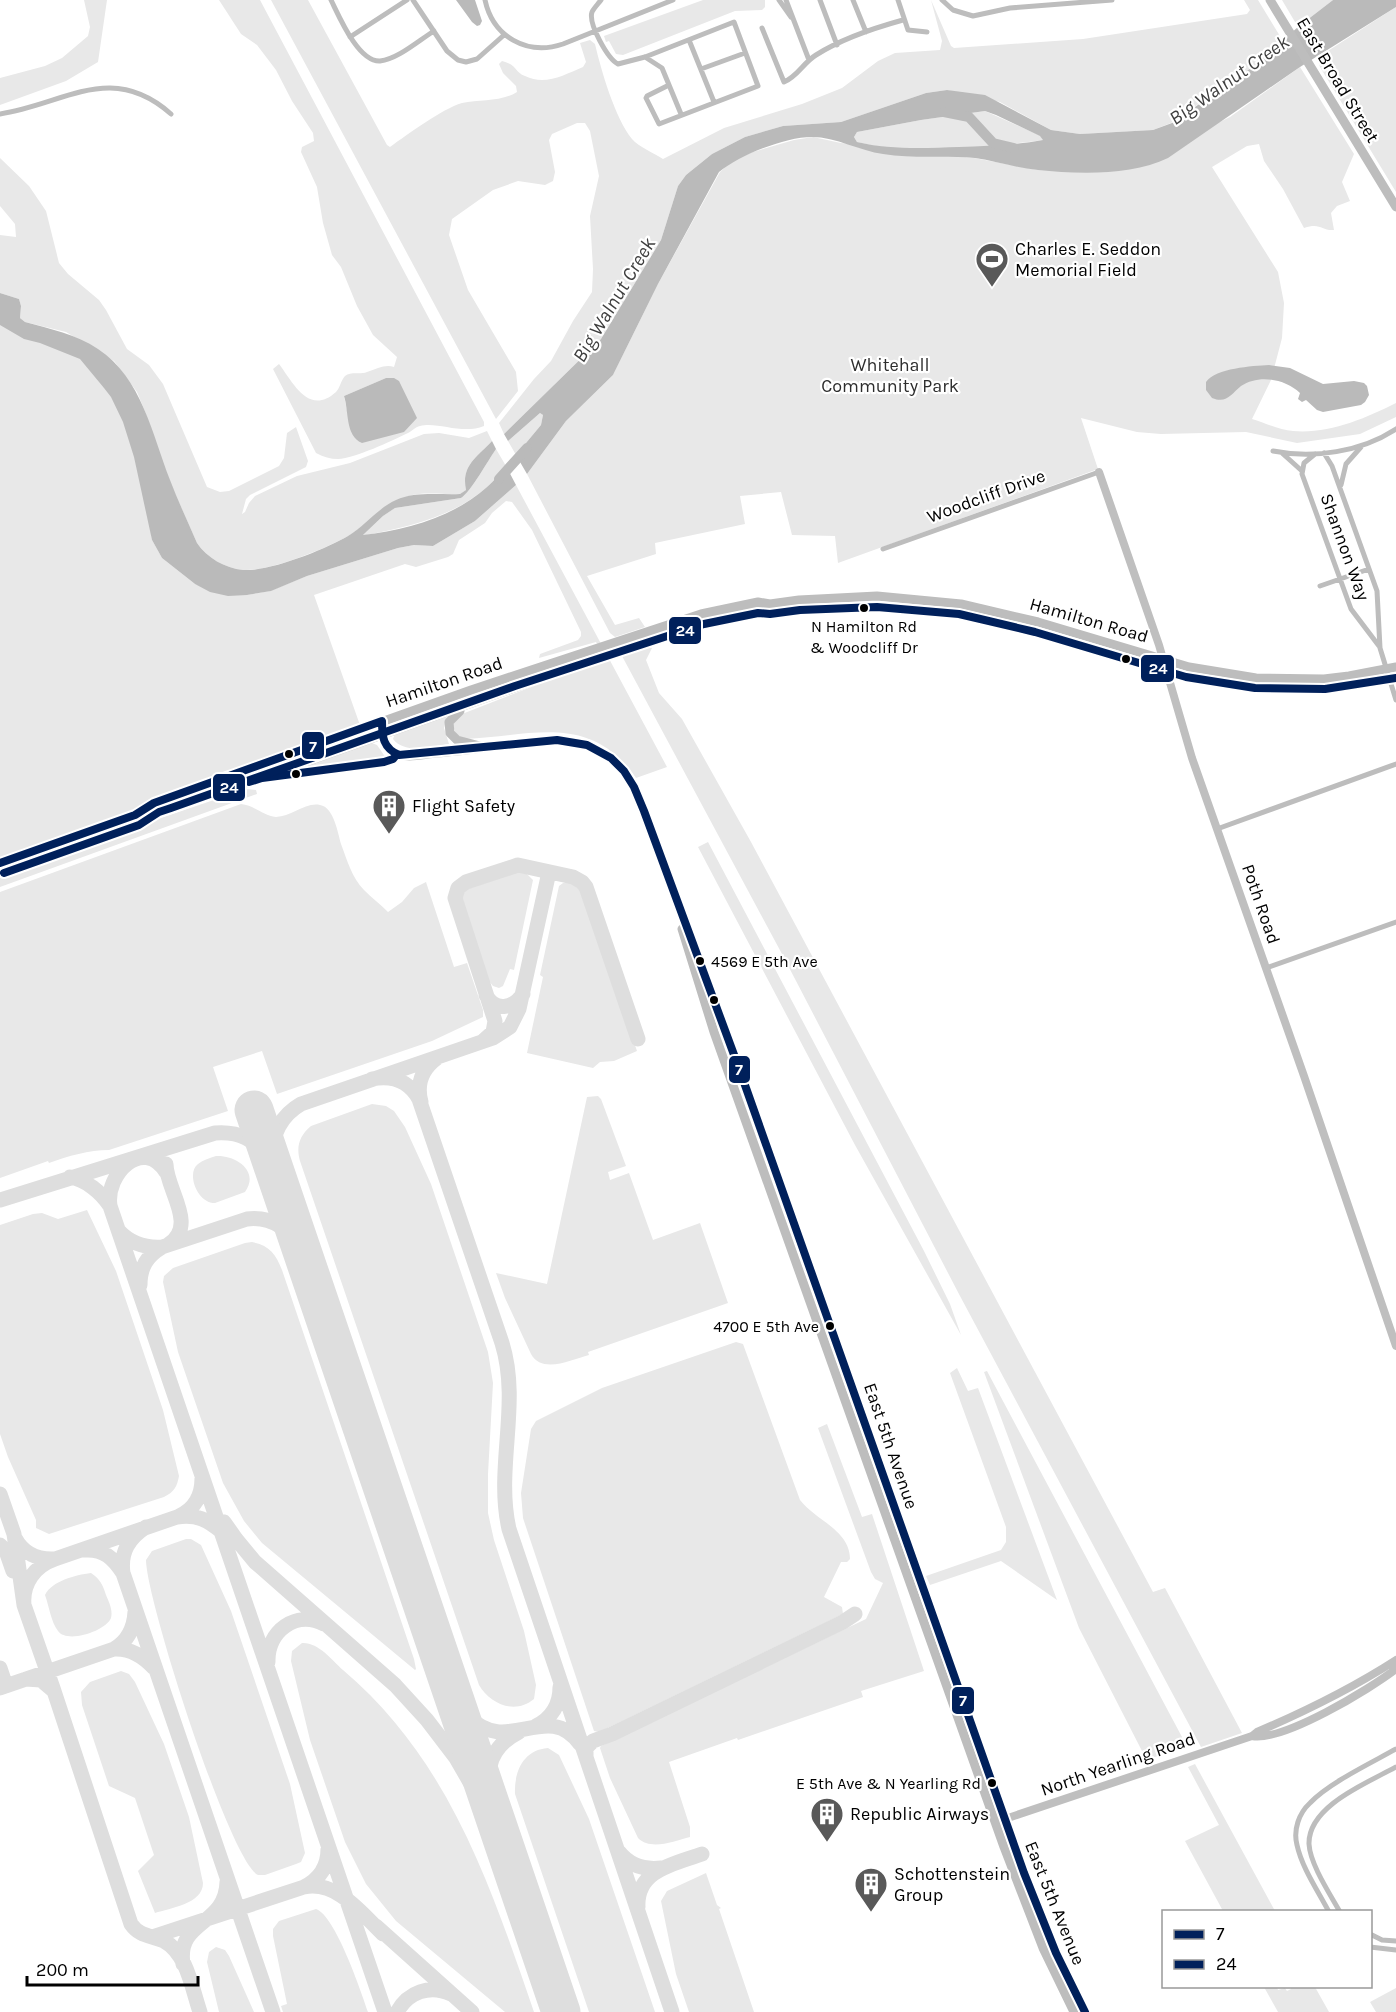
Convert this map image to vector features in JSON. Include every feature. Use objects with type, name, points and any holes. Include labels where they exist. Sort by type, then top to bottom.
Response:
[{"type":"main road","name":"East Broad Street","points":[[1270,0],[1396,207]]},
{"type":"main road","name":"Hamilton Road","points":[[0,863],[135,815],[154,803],[382,721],[701,614],[758,602],[770,604],[799,600],[877,596],[961,604],[1038,622],[1210,672],[1260,679],[1324,679],[1396,667]]},
{"type":"main road","name":"Hamilton Road","points":[[135,815],[157,813],[475,704],[663,635],[705,622],[759,610],[770,604]]},
{"type":"main road","points":[[475,704],[454,715],[449,722],[448,730],[457,740],[485,747]]},
{"type":"main road","points":[[262,778],[393,759],[397,754],[388,748],[382,736],[382,721]]},
{"type":"main road","name":"East 5th Avenue","points":[[397,754],[430,754],[537,741],[568,740],[587,745],[610,758],[624,771],[634,787],[763,1135],[1005,1819],[1052,1945],[1085,2012]]},
{"type":"main road","name":"East 5th Avenue","points":[[673,888],[682,928],[707,1013],[995,1822],[1042,1948],[1074,2012]]},
{"type":"street","points":[[331,0],[357,48],[380,61],[399,54],[434,31]]},
{"type":"street","points":[[350,37],[407,0]]},
{"type":"street","points":[[413,0],[450,55],[458,60],[466,62],[483,55],[504,35]]},
{"type":"street","points":[[485,0],[492,18],[504,35],[520,44],[545,48],[563,44],[673,0]]},
{"type":"street","points":[[601,0],[591,15],[609,58],[621,65],[734,22],[758,86],[659,124],[646,98],[669,85]]},
{"type":"street","points":[[780,0],[794,21]]},
{"type":"street","points":[[786,0],[809,60]]},
{"type":"street","points":[[820,0],[837,45]]},
{"type":"street","points":[[853,0],[866,32]]},
{"type":"street","points":[[898,0],[908,30],[927,32]]},
{"type":"street","points":[[942,0],[953,10],[973,16],[1010,8],[1112,0]]},
{"type":"street","points":[[762,28],[784,82],[797,75],[809,60],[837,45],[866,32],[903,20]]},
{"type":"street","points":[[689,40],[714,102]]},
{"type":"street","points":[[701,69],[745,53]]},
{"type":"street","points":[[645,57],[662,68],[681,114]]},
{"type":"street","points":[[0,114],[103,88],[131,90],[155,100],[171,114]]},
{"type":"street","points":[[1273,451],[1324,453],[1362,446],[1396,429]]},
{"type":"street","name":"Shannon Way","points":[[1341,490],[1346,464],[1362,446]]},
{"type":"street","points":[[1282,453],[1302,471],[1304,463],[1315,454]]},
{"type":"street","name":"Shannon Way","points":[[1324,453],[1329,459],[1341,490],[1378,597],[1380,648],[1396,700]]},
{"type":"street","name":"Shannon Way","points":[[1302,471],[1351,609],[1380,648]]},
{"type":"street","name":"Woodcliff Drive","points":[[884,549],[1099,472]]},
{"type":"street","name":"Poth Road","points":[[1099,472],[1163,660],[1187,744],[1394,1332],[1396,1346]]},
{"type":"street","points":[[1320,586],[1369,569]]},
{"type":"street","points":[[1217,829],[1396,764]]},
{"type":"street","points":[[1266,968],[1396,922]]},
{"type":"street","name":"North Yearling Road","points":[[995,1822],[1252,1736],[1341,1694],[1396,1659]]},
{"type":"street","name":"North Yearling Road","points":[[1252,1736],[1259,1738],[1316,1717],[1396,1669]]},
{"type":"street","points":[[1328,1910],[1296,1844],[1296,1829],[1301,1814],[1309,1803],[1324,1791],[1396,1749]]},
{"type":"street","points":[[1339,1910],[1313,1859],[1309,1844],[1311,1830],[1318,1816],[1329,1805],[1396,1767]]},
{"type":"street","points":[[1372,1935],[1382,1940],[1396,1941]]},
{"type":"street","points":[[1372,1947],[1396,1950]]},
{"type":"green space","points":[[84,0],[107,0],[98,62],[66,81],[0,105],[0,78],[45,66],[62,58],[88,36],[90,27]]},
{"type":"green space","points":[[219,0],[260,0],[484,422],[484,426],[459,429],[434,425],[420,426],[383,444],[345,458],[332,459],[316,453],[273,369],[279,364],[303,394],[318,401],[336,392],[347,375],[364,373],[384,366],[394,367],[397,357],[373,335],[357,306],[341,267],[332,255],[323,223],[317,187],[301,152],[302,147],[314,141],[313,133],[292,101],[276,70],[257,45],[241,34]],"holes":[[[386,378],[352,434],[344,396]]]},
{"type":"green space","points":[[271,0],[308,0],[390,147],[425,122],[454,106],[504,97],[517,92],[516,86],[503,73],[499,64],[502,61],[511,64],[532,79],[547,80],[583,67],[586,62],[580,43],[590,40],[595,44],[609,93],[626,130],[635,142],[663,159],[724,128],[802,104],[842,88],[878,61],[895,53],[940,50],[942,41],[931,0],[951,46],[954,48],[1083,39],[1247,14],[1250,10],[1244,0],[1258,0],[1283,41],[1254,66],[1171,123],[1153,130],[1080,134],[1051,130],[1000,102],[947,90],[926,93],[841,122],[783,126],[745,137],[712,154],[686,175],[678,186],[661,240],[601,339],[504,434],[499,423],[551,361],[592,292],[590,216],[599,176],[590,131],[585,123],[577,123],[552,134],[549,140],[555,172],[553,181],[545,185],[518,181],[493,190],[452,219],[449,235],[468,290],[516,372],[518,391],[496,419]]},
{"type":"green space","points":[[703,0],[765,0],[765,7],[762,10],[735,11],[623,55],[616,54],[609,41],[606,42],[604,36]]},
{"type":"green space","points":[[1282,0],[1333,0],[1298,27]]},
{"type":"green space","points":[[1396,7],[1396,192],[1320,67],[1317,58]]},
{"type":"green space","name":"Whitehall Community Park","points":[[1300,67],[1354,154],[1342,182],[1350,201],[1337,206],[1331,213],[1334,230],[1318,226],[1304,228],[1283,189],[1264,161],[1259,144],[1247,146],[1212,167],[1278,272],[1284,303],[1282,338],[1271,380],[1252,419],[1288,430],[1320,430],[1359,420],[1396,403],[1396,417],[1360,434],[1297,443],[1246,432],[1161,434],[1137,432],[1081,418],[1098,469],[838,563],[835,536],[792,535],[781,492],[740,496],[745,524],[655,543],[656,554],[587,576],[615,625],[639,618],[645,627],[615,637],[610,633],[527,474],[566,421],[613,375],[658,284],[720,172],[732,161],[753,152],[813,137],[841,143],[974,158],[1038,170],[1119,171],[1230,117]]},
{"type":"green space","points":[[985,111],[1041,136],[1044,140],[950,149],[901,149],[857,142],[854,137],[857,132]]},
{"type":"green space","points":[[0,158],[29,186],[46,211],[59,263],[68,274],[99,300],[127,349],[149,365],[163,384],[207,487],[220,492],[229,491],[279,466],[284,458],[287,433],[296,427],[308,461],[306,467],[250,495],[246,499],[242,514],[255,496],[297,476],[350,463],[424,434],[439,433],[469,438],[487,431],[492,441],[468,468],[466,490],[460,494],[428,493],[409,496],[392,504],[348,536],[281,564],[243,570],[223,565],[211,558],[197,543],[169,480],[137,392],[114,361],[66,332],[25,322],[20,318],[19,299],[0,293],[0,235],[16,237],[15,224],[0,206]]},
{"type":"green space","points":[[0,319],[81,357],[116,397],[138,443],[152,540],[162,558],[195,584],[247,595],[270,591],[307,576],[398,548],[414,545],[433,546],[475,521],[516,485],[667,767],[636,778],[618,757],[599,744],[579,736],[536,733],[465,739],[456,732],[453,725],[462,714],[549,680],[606,661],[596,642],[539,658],[540,654],[578,640],[581,632],[532,530],[512,502],[506,501],[492,513],[485,523],[459,540],[453,554],[448,557],[416,567],[405,564],[314,595],[361,728],[0,863]]},
{"type":"green space","points":[[540,413],[543,415],[541,425],[516,455],[508,441]]},
{"type":"green space","points":[[496,449],[506,466],[490,485],[473,498],[428,520],[362,536],[395,508],[461,498],[474,483]]},
{"type":"green space","points":[[652,648],[646,660],[659,693],[682,719],[751,842],[1153,1592],[1165,1588],[1242,1733],[1201,1747],[622,656]]},
{"type":"green space","points":[[447,716],[444,728],[449,744],[412,748],[398,744],[393,739],[395,734]]},
{"type":"green space","points":[[365,733],[370,736],[272,771],[273,765]]},
{"type":"green space","points":[[372,743],[377,745],[386,758],[307,766]]},
{"type":"green space","points":[[246,789],[256,790],[257,794],[0,887],[0,873]]},
{"type":"green space","points":[[241,804],[276,817],[309,806],[325,807],[335,822],[345,856],[356,880],[388,912],[402,902],[414,888],[426,882],[454,967],[467,963],[483,1010],[483,1017],[432,1041],[277,1094],[262,1051],[213,1067],[228,1111],[109,1150],[79,1154],[49,1163],[48,1161],[0,1178],[0,892]]},
{"type":"green space","points":[[708,842],[924,1251],[950,1304],[961,1335],[855,1145],[698,847]]},
{"type":"green space","points":[[518,872],[526,873],[533,880],[514,970],[510,969],[503,986],[499,988],[493,986],[489,981],[460,902],[460,894],[464,890]]},
{"type":"green space","points":[[571,882],[582,891],[637,1051],[614,1061],[600,1062],[593,1068],[527,1053],[543,977],[540,975],[559,886]]},
{"type":"green space","points":[[598,1096],[626,1166],[608,1172],[610,1180],[629,1173],[653,1240],[700,1223],[728,1303],[588,1352],[589,1355],[557,1364],[542,1363],[531,1354],[496,1273],[547,1284],[587,1097]]},
{"type":"green space","points":[[372,1104],[386,1106],[394,1111],[405,1127],[431,1184],[488,1352],[493,1383],[488,1513],[494,1540],[524,1631],[536,1685],[534,1699],[527,1704],[511,1707],[496,1702],[479,1685],[300,1161],[298,1151],[300,1142],[311,1126]]},
{"type":"green space","points":[[216,1156],[238,1161],[248,1171],[250,1177],[245,1192],[215,1203],[209,1202],[199,1193],[195,1187],[193,1174],[198,1164]]},
{"type":"green space","points":[[87,1210],[116,1271],[163,1410],[179,1476],[174,1489],[164,1497],[49,1534],[36,1528],[36,1520],[0,1434],[0,1225],[33,1214],[42,1213],[58,1219]]},
{"type":"green space","points":[[252,1242],[263,1245],[271,1251],[282,1270],[414,1659],[415,1670],[262,1543],[244,1521],[223,1483],[178,1352],[163,1282],[164,1276],[173,1268]]},
{"type":"green space","points":[[736,1342],[743,1344],[800,1500],[838,1533],[848,1549],[850,1559],[847,1562],[841,1562],[824,1597],[842,1607],[843,1614],[599,1732],[594,1731],[523,1518],[521,1493],[531,1429],[536,1421],[602,1388]]},
{"type":"green space","points":[[957,1368],[968,1391],[978,1388],[1057,1600],[1001,1561],[930,1585],[926,1576],[1001,1550],[1006,1542],[1006,1527],[950,1373]]},
{"type":"green space","points":[[987,1371],[1182,1737],[1180,1750],[1151,1758],[1142,1751],[1079,1628],[984,1372]]},
{"type":"green space","points":[[827,1424],[862,1517],[872,1514],[924,1671],[861,1691],[863,1697],[669,1762],[690,1827],[690,1837],[663,1844],[643,1842],[638,1838],[610,1778],[601,1746],[866,1619],[883,1583],[875,1579],[871,1572],[818,1428]]},
{"type":"green space","points":[[191,1539],[201,1545],[231,1611],[290,1784],[305,1853],[301,1862],[265,1875],[258,1875],[245,1859],[210,1780],[174,1673],[150,1584],[146,1560],[152,1551]]},
{"type":"green space","points":[[91,1573],[104,1588],[111,1618],[102,1627],[86,1634],[63,1635],[54,1623],[45,1595],[58,1582]]},
{"type":"green space","points":[[302,1643],[314,1645],[324,1652],[380,1705],[411,1743],[438,1784],[462,1827],[482,1871],[534,2012],[505,2012],[396,1921],[366,1884],[345,1842],[310,1740],[291,1661],[292,1651]]},
{"type":"green space","points":[[121,1671],[129,1674],[135,1682],[164,1744],[189,1817],[203,1883],[202,1890],[192,1900],[155,1913],[138,1871],[154,1855],[135,1798],[109,1786],[82,1705],[81,1692],[90,1682]]},
{"type":"green space","points":[[548,1748],[559,1755],[589,1819],[655,2012],[589,2012],[515,1794],[518,1770],[526,1758],[532,1753]]},
{"type":"green space","points":[[1195,1764],[1274,1910],[1222,1910],[1185,1841],[1219,1825],[1188,1767]]},
{"type":"green space","points":[[706,1873],[717,1905],[721,1908],[719,1909],[754,2012],[689,2012],[676,1974],[661,1901],[667,1891]]},
{"type":"green space","points":[[316,1909],[323,1914],[339,1939],[368,2012],[283,2012],[281,2006],[287,2004],[273,1929],[279,1921]]},
{"type":"green space","points":[[216,1947],[225,1950],[229,1956],[254,2012],[219,2012],[207,1962],[209,1952]]},
{"type":"green space","points":[[1265,1988],[1277,1988],[1278,1990],[1285,1988],[1287,1991],[1290,1988],[1316,1988],[1329,2012],[1278,2012]]},
{"type":"green space","points":[[1396,1988],[1396,2012],[1376,2012],[1370,2002]]},
{"type":"shaded area","points":[[456,0],[475,0],[482,21],[480,25],[477,26],[472,22]]},
{"type":"shaded area","points":[[1333,0],[1396,0],[1396,7],[1300,67],[1168,158],[1138,168],[1087,173],[1038,170],[975,158],[883,154],[830,139],[812,137],[789,140],[739,159],[719,172],[658,284],[613,375],[566,421],[527,474],[516,455],[541,425],[543,415],[540,413],[508,441],[504,434],[601,339],[661,240],[678,186],[686,175],[712,154],[745,137],[783,126],[841,122],[926,93],[947,90],[985,95],[1051,130],[1080,134],[1153,130],[1172,123],[1254,66]],"holes":[[[985,111],[1040,136],[1043,140],[991,146],[908,148],[870,145],[857,142],[854,137],[857,132],[921,120]]]},
{"type":"shaded area","points":[[0,293],[19,299],[20,318],[25,322],[81,339],[113,361],[125,375],[144,408],[173,488],[197,543],[211,558],[230,567],[254,570],[282,564],[312,553],[348,536],[383,508],[403,497],[419,494],[460,494],[466,490],[466,475],[471,463],[492,441],[496,449],[474,483],[461,498],[395,508],[363,535],[412,526],[445,514],[490,485],[506,466],[516,485],[475,521],[433,546],[414,545],[398,548],[307,576],[271,591],[228,596],[210,592],[195,584],[162,558],[152,540],[134,457],[123,422],[111,397],[80,359],[24,339],[0,325]]},
{"type":"shaded area","points":[[1269,365],[1290,368],[1323,384],[1354,381],[1364,383],[1369,395],[1361,405],[1323,412],[1317,410],[1306,400],[1302,402],[1298,399],[1300,393],[1279,381],[1264,379],[1248,382],[1221,400],[1212,398],[1206,390],[1206,382],[1218,374],[1235,369]]},
{"type":"shaded area","points":[[386,378],[399,381],[417,418],[404,432],[362,443],[357,440],[350,429],[344,396]]},
{"type":"waterway","name":"Big Walnut Creek","points":[[944,112],[969,117],[993,143],[1014,148]]},
{"type":"waterway","name":"Big Walnut Creek","points":[[499,479],[527,448]]},
{"type":"taxiway","points":[[483,1041],[493,1032],[495,1021],[455,898],[458,888],[466,882],[518,865],[573,877],[586,887],[638,1039]]},
{"type":"taxiway","points":[[271,1158],[278,1127],[288,1114],[301,1104],[493,1038],[510,1027],[519,1009],[549,872]]},
{"type":"taxiway","points":[[486,995],[494,1004],[504,1007],[514,1003],[523,994]]},
{"type":"taxiway","points":[[421,1102],[419,1089],[422,1077],[427,1067],[437,1058]]},
{"type":"taxiway","points":[[372,1079],[386,1078],[399,1081],[410,1088],[419,1099],[502,1343],[509,1389],[505,1483],[505,1506],[509,1529],[672,2012]]},
{"type":"taxiway","points":[[0,1200],[215,1133],[239,1135],[246,1138],[271,1158]]},
{"type":"taxiway","points":[[166,1172],[157,1162],[147,1158],[137,1158],[119,1172],[113,1182],[110,1206],[385,2012]]},
{"type":"taxiway","points":[[166,1164],[181,1217],[181,1227],[177,1236],[169,1244]]},
{"type":"taxiway","points":[[70,1177],[93,1187],[110,1206]]},
{"type":"taxiway","points":[[140,1285],[145,1263],[162,1247],[247,1219],[264,1220],[279,1225],[302,1249]]},
{"type":"taxiway","points":[[119,1231],[128,1239],[139,1244],[162,1247]]},
{"type":"taxiway","points":[[179,1516],[189,1510],[196,1501],[201,1490],[202,1478]]},
{"type":"taxiway","points":[[0,1494],[14,1534],[24,1605],[54,1691]]},
{"type":"taxiway","points":[[24,1605],[25,1590],[31,1576],[41,1566],[55,1559],[177,1517],[190,1516],[202,1519],[222,1532]]},
{"type":"taxiway","points":[[224,1522],[255,1562],[395,1685],[427,1720],[456,1758],[471,1784],[514,1872]]},
{"type":"taxiway","points":[[146,1527],[127,1546],[123,1558],[123,1573],[273,2012]]},
{"type":"taxiway","points":[[15,1538],[22,1548],[32,1554],[55,1559]]},
{"type":"taxiway","points":[[0,1545],[6,1551],[13,1571]]},
{"type":"taxiway","points":[[85,1550],[103,1553],[116,1563],[123,1573]]},
{"type":"taxiway","points":[[114,1649],[129,1634],[135,1612]]},
{"type":"taxiway","points":[[586,1757],[586,1748],[593,1741],[612,1734],[843,1622],[855,1614]]},
{"type":"taxiway","points":[[268,1662],[272,1641],[285,1626],[303,1620],[314,1620],[324,1624]]},
{"type":"taxiway","points":[[0,1688],[114,1649],[136,1654],[154,1668]]},
{"type":"taxiway","points":[[0,1668],[6,1686]]},
{"type":"taxiway","points":[[26,1679],[41,1680],[54,1691],[131,1924],[142,1934],[164,1941],[178,1954],[188,1972],[200,2012]]},
{"type":"taxiway","points":[[450,1685],[458,1702],[469,1717],[483,1728],[498,1732],[554,1726],[568,1732],[580,1744]]},
{"type":"taxiway","points":[[536,1726],[554,1710],[560,1687]]},
{"type":"taxiway","points":[[493,1812],[489,1788],[490,1766],[499,1747],[519,1732]]},
{"type":"taxiway","points":[[304,1887],[322,1871],[328,1849]]},
{"type":"taxiway","points":[[619,1852],[628,1861],[638,1866],[661,1868]]},
{"type":"taxiway","points":[[638,1907],[639,1895],[643,1885],[650,1877],[669,1865],[702,1854]]},
{"type":"taxiway","points":[[183,1964],[183,1950],[187,1939],[219,1907],[225,1896],[227,1882]]},
{"type":"taxiway","points":[[152,1937],[304,1887],[316,1886],[348,1900],[383,1934]]},
{"type":"taxiway","points":[[376,1926],[472,2012]]},
{"type":"taxiway","points":[[397,2012],[407,1999],[420,1992],[435,1990],[451,1994]]},
{"type":"runway","points":[[254,1110],[561,2012]]},
{"type":"transit line","name":"24","points":[[4,873],[139,825],[159,812],[515,686],[704,624],[758,613],[877,607],[959,614],[1035,632],[1186,677],[1255,688],[1325,689],[1396,678]]},
{"type":"transit line","name":"7","points":[[0,863],[135,815],[154,803],[382,721],[384,741],[399,755],[557,740],[587,745],[611,758],[624,771],[644,811],[740,1071],[1024,1873],[1056,1953],[1085,2012]]},
{"type":"transit line","name":"7","points":[[249,782],[262,778],[384,762],[393,759],[397,754]]},
{"type":"place","name":"Charles E. Seddon Memorial Field","points":[[992,288]]},
{"type":"place","name":"N Hamilton Rd & Woodcliff Dr","points":[[864,608]]},
{"type":"place","name":"Flight Safety","points":[[389,835]]},
{"type":"place","name":"4569 E 5th Ave","points":[[700,961]]},
{"type":"place","name":"4700 E 5th Ave","points":[[830,1326]]},
{"type":"place","name":"E 5th Ave & N Yearling Rd","points":[[992,1783]]},
{"type":"place","name":"Republic Airways","points":[[827,1843]]},
{"type":"place","name":"Schottenstein Group","points":[[871,1913]]}]
